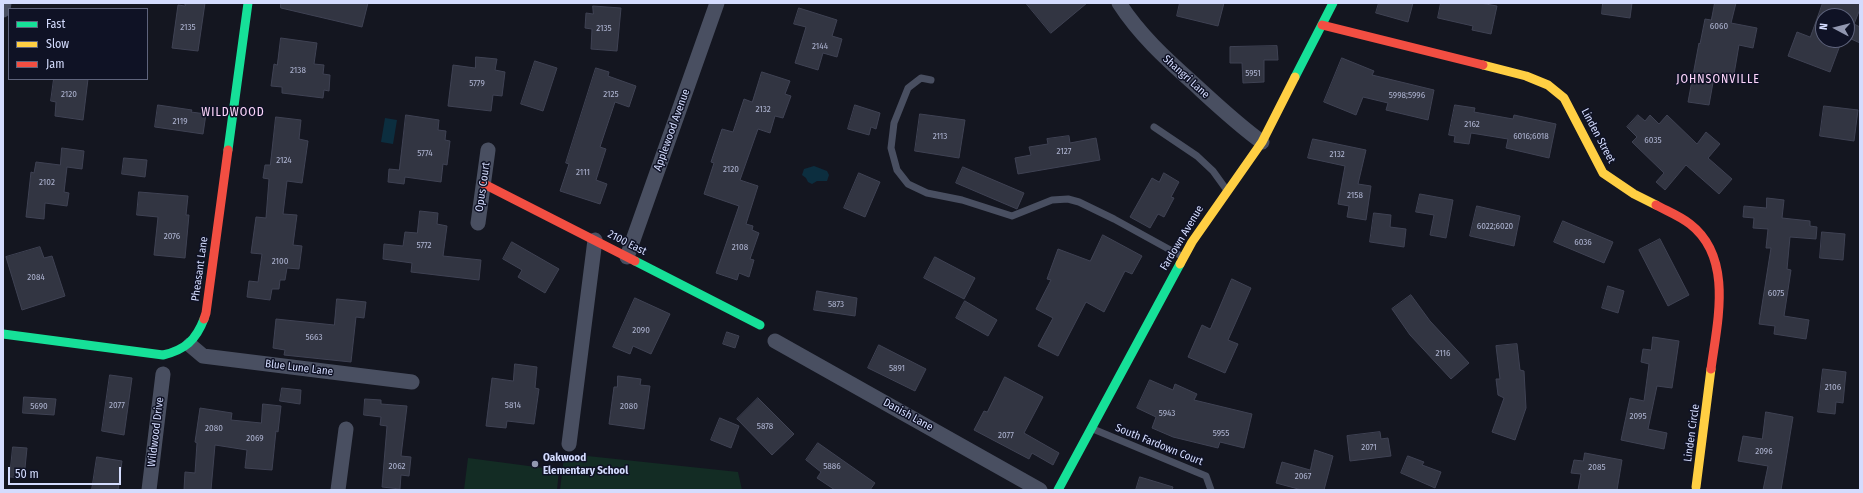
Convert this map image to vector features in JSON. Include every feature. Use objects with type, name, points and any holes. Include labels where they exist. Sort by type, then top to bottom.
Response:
[{"type":"street","points":[[3,10],[4,3]]},
{"type":"street","name":"Pheasant Lane","points":[[190,345],[199,331],[206,313],[248,3]]},
{"type":"street","name":"Applewood Avenue","points":[[627,257],[716,3]]},
{"type":"street","name":"Shangri Lane","points":[[1119,3],[1157,51],[1236,123],[1262,142]]},
{"type":"street","name":"Fardown Avenue","points":[[1058,490],[1090,428],[1183,258],[1262,142],[1333,3]]},
{"type":"street","name":"Linden Street","points":[[1322,25],[1526,76],[1548,85],[1564,98],[1603,173],[1634,194],[1672,212],[1691,225],[1702,237],[1712,253],[1718,271],[1719,290],[1711,382]]},
{"type":"street","name":"Opus Court","points":[[478,223],[488,150]]},
{"type":"street","name":"2100 East","points":[[484,184],[760,325]]},
{"type":"street","points":[[569,444],[595,240]]},
{"type":"street","points":[[3,334],[163,355],[176,353],[190,345]]},
{"type":"street","name":"Danish Lane","points":[[775,341],[1040,490]]},
{"type":"street","name":"Blue Lune Lane","points":[[190,345],[203,356],[412,382]]},
{"type":"street","name":"Wildwood Drive","points":[[149,490],[163,374]]},
{"type":"street","name":"Linden Circle","points":[[1696,487],[1711,382]]},
{"type":"street","points":[[338,490],[346,429]]},
{"type":"lane","points":[[932,80],[921,78],[908,88],[894,123],[891,148],[897,170],[908,184],[927,193],[962,200],[1012,216],[1052,200],[1068,199],[1079,202],[1114,219],[1183,258]]},
{"type":"lane","points":[[1154,127],[1197,156],[1213,170],[1228,190]]},
{"type":"lane","name":"South Fardown Court","points":[[1090,428],[1206,476],[1211,490]]},
{"type":"green space","points":[[578,455],[738,472],[742,490],[560,490],[564,457],[577,459]]},
{"type":"green space","points":[[468,458],[559,470],[557,490],[464,490]]},
{"type":"water","points":[[385,118],[397,120],[393,144],[381,142]]},
{"type":"water","points":[[814,166],[827,171],[829,175],[827,181],[817,181],[812,184],[808,182],[802,175],[804,169]]},
{"type":"building","points":[[185,3],[205,3],[198,51],[172,48],[178,5],[185,6]]},
{"type":"building","points":[[281,3],[368,3],[362,27],[281,8]]},
{"type":"building","points":[[1026,3],[1087,3],[1051,33]]},
{"type":"building","points":[[1180,3],[1224,3],[1218,26],[1177,16]]},
{"type":"building","points":[[1379,3],[1413,3],[1408,22],[1376,13]]},
{"type":"building","points":[[1441,3],[1480,3],[1497,6],[1491,34],[1472,30],[1473,26],[1438,18]]},
{"type":"building","points":[[1603,3],[1632,3],[1630,18],[1602,14]]},
{"type":"building","points":[[1715,3],[1736,3],[1731,23],[1757,28],[1753,48],[1739,45],[1733,80],[1714,77],[1709,105],[1688,102],[1705,19],[1711,20]]},
{"type":"building","points":[[1823,3],[1860,3],[1860,9],[1855,22],[1855,8],[1821,8]]},
{"type":"building","points":[[593,6],[621,8],[617,51],[591,49],[592,29],[585,28],[586,13],[593,14]]},
{"type":"building","points":[[799,8],[837,20],[832,36],[842,39],[837,57],[823,53],[818,70],[795,63],[806,27],[794,24]]},
{"type":"building","points":[[1815,24],[1815,48],[1839,48],[1830,72],[1788,56],[1797,32],[1810,37]]},
{"type":"building","points":[[1855,24],[1860,27],[1860,43],[1855,41]]},
{"type":"building","points":[[281,38],[317,43],[314,64],[324,65],[323,74],[330,75],[329,91],[324,90],[323,98],[282,93],[282,87],[271,86],[274,64],[277,65]]},
{"type":"building","points":[[1277,46],[1278,60],[1264,60],[1264,82],[1243,83],[1242,63],[1230,63],[1230,47]]},
{"type":"building","points":[[476,57],[497,59],[495,70],[505,72],[502,96],[493,95],[491,111],[448,106],[453,65],[475,68]]},
{"type":"building","points":[[1342,58],[1374,71],[1372,75],[1434,90],[1428,120],[1386,110],[1388,103],[1363,97],[1356,115],[1324,102]]},
{"type":"building","points":[[535,61],[557,68],[543,111],[521,104]]},
{"type":"building","points":[[596,68],[609,72],[608,76],[636,86],[629,107],[615,102],[600,147],[606,149],[596,180],[607,184],[600,204],[560,191],[569,164],[566,163]]},
{"type":"building","points":[[762,72],[790,81],[785,94],[791,96],[783,118],[775,116],[770,133],[758,129],[740,180],[758,186],[746,224],[753,226],[752,230],[759,233],[750,259],[754,260],[749,277],[739,273],[737,280],[716,273],[739,206],[704,194],[714,163],[711,162],[722,129],[733,132],[744,99],[752,102]]},
{"type":"building","points":[[54,80],[88,80],[83,120],[55,116],[56,102],[51,101]]},
{"type":"building","points":[[158,105],[192,110],[191,112],[206,114],[203,134],[155,127]]},
{"type":"building","points":[[855,105],[880,113],[876,129],[871,127],[869,135],[848,129]]},
{"type":"building","points":[[1455,105],[1475,108],[1474,112],[1513,119],[1514,115],[1556,124],[1549,158],[1506,148],[1508,139],[1471,133],[1469,144],[1454,142],[1455,136],[1449,135]]},
{"type":"building","points":[[1824,106],[1858,110],[1854,141],[1820,136]]},
{"type":"building","points":[[920,114],[965,120],[959,158],[915,151]]},
{"type":"building","points":[[406,115],[439,120],[438,130],[446,131],[445,140],[450,141],[447,165],[443,164],[441,182],[405,177],[404,184],[388,182],[389,169],[399,170]]},
{"type":"building","points":[[1638,115],[1645,121],[1650,115],[1659,124],[1667,115],[1697,144],[1706,132],[1720,144],[1708,158],[1732,179],[1719,194],[1686,165],[1665,190],[1656,182],[1664,173],[1632,142],[1637,137],[1627,127]]},
{"type":"building","points":[[276,117],[301,120],[299,139],[308,141],[302,183],[287,181],[283,214],[297,215],[293,245],[302,246],[299,269],[287,268],[285,280],[280,280],[279,289],[272,289],[270,300],[247,297],[249,281],[258,282],[262,254],[251,253],[256,217],[266,218],[269,179],[263,178],[265,165],[270,165]]},
{"type":"building","points":[[1069,136],[1070,143],[1096,138],[1100,160],[1018,174],[1015,158],[1031,155],[1029,147],[1048,144],[1047,139]]},
{"type":"building","points":[[1313,139],[1366,150],[1358,184],[1371,186],[1366,220],[1347,217],[1349,206],[1338,204],[1345,166],[1308,158]]},
{"type":"building","points":[[62,148],[84,151],[82,169],[67,167],[64,192],[69,193],[67,206],[45,203],[44,219],[26,217],[31,172],[34,173],[36,162],[60,165]]},
{"type":"building","points":[[124,158],[147,160],[145,177],[122,174]]},
{"type":"building","points":[[963,167],[1024,193],[1017,209],[956,183]]},
{"type":"building","points":[[859,173],[880,182],[865,217],[844,208]]},
{"type":"building","points":[[1164,173],[1179,182],[1171,197],[1174,198],[1164,217],[1158,214],[1150,228],[1130,217],[1152,178],[1159,182]]},
{"type":"building","points":[[139,192],[188,196],[186,215],[189,215],[185,258],[154,255],[158,217],[137,215]]},
{"type":"building","points":[[1420,194],[1453,200],[1446,238],[1430,235],[1434,215],[1416,212]]},
{"type":"building","points":[[1767,198],[1784,200],[1782,218],[1810,221],[1810,226],[1817,227],[1816,239],[1790,237],[1787,269],[1791,270],[1784,316],[1809,320],[1806,339],[1774,334],[1775,326],[1759,324],[1771,248],[1766,248],[1768,229],[1753,228],[1754,218],[1743,217],[1744,206],[1766,208]]},
{"type":"building","points":[[1477,206],[1520,216],[1514,246],[1470,236]]},
{"type":"building","points":[[420,211],[438,213],[437,224],[447,226],[443,256],[481,260],[479,280],[411,272],[412,263],[383,259],[384,244],[403,246],[405,232],[417,233]]},
{"type":"building","points":[[1374,213],[1391,215],[1390,227],[1406,229],[1404,247],[1370,242]]},
{"type":"building","points":[[1563,221],[1613,242],[1604,263],[1554,242]]},
{"type":"building","points":[[1822,232],[1845,234],[1843,260],[1820,258]]},
{"type":"building","points":[[1103,235],[1142,256],[1132,274],[1125,271],[1104,312],[1086,302],[1058,356],[1038,346],[1053,318],[1036,309],[1051,280],[1047,279],[1058,249],[1090,261]]},
{"type":"building","points":[[1660,239],[1689,295],[1668,306],[1639,250]]},
{"type":"building","points":[[512,242],[559,269],[545,293],[518,277],[522,270],[503,259]]},
{"type":"building","points":[[40,247],[44,258],[52,256],[65,296],[22,310],[6,257]]},
{"type":"building","points":[[935,257],[975,278],[964,299],[924,278]]},
{"type":"building","points":[[1232,279],[1251,288],[1228,340],[1238,344],[1225,373],[1188,357],[1202,325],[1210,329]]},
{"type":"building","points":[[1608,286],[1624,291],[1618,313],[1602,308]]},
{"type":"building","points":[[817,291],[857,298],[855,316],[814,310]]},
{"type":"building","points":[[1411,295],[1430,321],[1469,363],[1451,379],[1410,335],[1392,309]]},
{"type":"building","points":[[635,298],[670,314],[651,354],[633,346],[630,354],[613,347]]},
{"type":"building","points":[[337,299],[366,302],[364,318],[356,317],[351,362],[284,355],[285,350],[273,348],[276,319],[334,325]]},
{"type":"building","points":[[965,301],[997,320],[988,336],[956,318]]},
{"type":"building","points":[[727,332],[739,336],[735,348],[723,344]]},
{"type":"building","points":[[1653,337],[1679,341],[1672,388],[1657,386],[1648,429],[1667,433],[1664,449],[1621,440],[1630,398],[1644,401],[1649,364],[1641,362],[1643,349],[1651,350]]},
{"type":"building","points":[[1517,344],[1520,370],[1524,371],[1526,408],[1515,440],[1492,432],[1504,398],[1498,395],[1496,379],[1500,379],[1496,346]]},
{"type":"building","points":[[879,345],[926,369],[915,391],[868,368]]},
{"type":"building","points":[[515,364],[537,367],[535,388],[539,389],[534,424],[507,421],[506,428],[486,426],[492,378],[513,381]]},
{"type":"building","points":[[1823,369],[1846,372],[1843,403],[1836,402],[1835,414],[1818,412]]},
{"type":"building","points":[[110,375],[132,378],[124,435],[102,431]]},
{"type":"building","points":[[618,376],[641,379],[640,385],[650,386],[644,429],[609,424],[614,387],[617,387]]},
{"type":"building","points":[[1005,377],[1043,397],[1024,433],[1059,453],[1053,465],[1032,453],[1029,459],[974,430],[984,411],[987,412]]},
{"type":"building","points":[[1150,380],[1173,390],[1175,384],[1197,394],[1194,400],[1252,414],[1244,448],[1220,442],[1218,448],[1173,437],[1152,428],[1156,417],[1137,408]]},
{"type":"building","points":[[282,388],[301,390],[300,404],[280,401]]},
{"type":"building","points":[[24,397],[56,399],[54,415],[23,413]]},
{"type":"building","points":[[758,398],[794,434],[772,455],[737,419]]},
{"type":"building","points":[[365,399],[381,400],[381,404],[407,406],[401,456],[411,457],[409,476],[401,475],[400,489],[382,487],[387,426],[380,425],[381,417],[364,415]]},
{"type":"building","points":[[263,404],[281,406],[278,432],[276,431],[272,470],[245,468],[247,450],[215,445],[211,490],[184,490],[185,472],[195,473],[197,443],[195,442],[200,408],[232,413],[231,420],[261,423]]},
{"type":"building","points":[[1766,412],[1793,417],[1781,490],[1763,490],[1768,466],[1738,461],[1743,436],[1762,439]]},
{"type":"building","points":[[720,418],[739,426],[731,448],[711,440]]},
{"type":"building","points":[[1380,432],[1381,439],[1388,438],[1391,456],[1350,461],[1347,436]]},
{"type":"building","points":[[818,443],[875,483],[870,490],[835,490],[817,478],[821,472],[806,460]]},
{"type":"building","points":[[13,447],[27,448],[24,478],[10,477]]},
{"type":"building","points":[[1315,450],[1333,456],[1324,490],[1302,490],[1276,483],[1282,462],[1310,470]]},
{"type":"building","points":[[1585,453],[1622,460],[1617,490],[1578,490],[1581,474],[1571,473],[1574,460],[1583,461]]},
{"type":"building","points":[[1408,456],[1424,462],[1422,465],[1441,472],[1435,488],[1401,473]]},
{"type":"building","points":[[97,457],[122,461],[118,490],[92,490]]},
{"type":"building","points":[[1140,477],[1173,487],[1172,490],[1136,490]]},
{"type":"traffic: fast","points":[[228,150],[248,3]]},
{"type":"traffic: fast","points":[[1295,77],[1333,3]]},
{"type":"traffic: fast","points":[[635,261],[760,325]]},
{"type":"traffic: fast","points":[[1058,490],[1180,264]]},
{"type":"traffic: fast","points":[[3,334],[163,355],[178,350],[189,343],[197,333],[204,319]]},
{"type":"traffic: slow","points":[[1483,65],[1526,76],[1548,85],[1564,98],[1603,173],[1634,194],[1656,205]]},
{"type":"traffic: slow","points":[[1180,264],[1192,242],[1262,142],[1295,77]]},
{"type":"traffic: slow","points":[[1696,487],[1711,369]]},
{"type":"traffic: jam","points":[[1322,25],[1483,65]]},
{"type":"traffic: jam","points":[[204,319],[228,150]]},
{"type":"traffic: jam","points":[[484,184],[635,261]]},
{"type":"traffic: jam","points":[[1656,205],[1690,224],[1704,238],[1713,255],[1718,273],[1719,312],[1711,369]]},
{"type":"place","name":"Oakwood Elementary School","points":[[535,464]]},
{"type":"district","name":"JOHNSONVILLE","points":[[1718,80]]},
{"type":"district","name":"WILDWOOD","points":[[233,113]]}]
